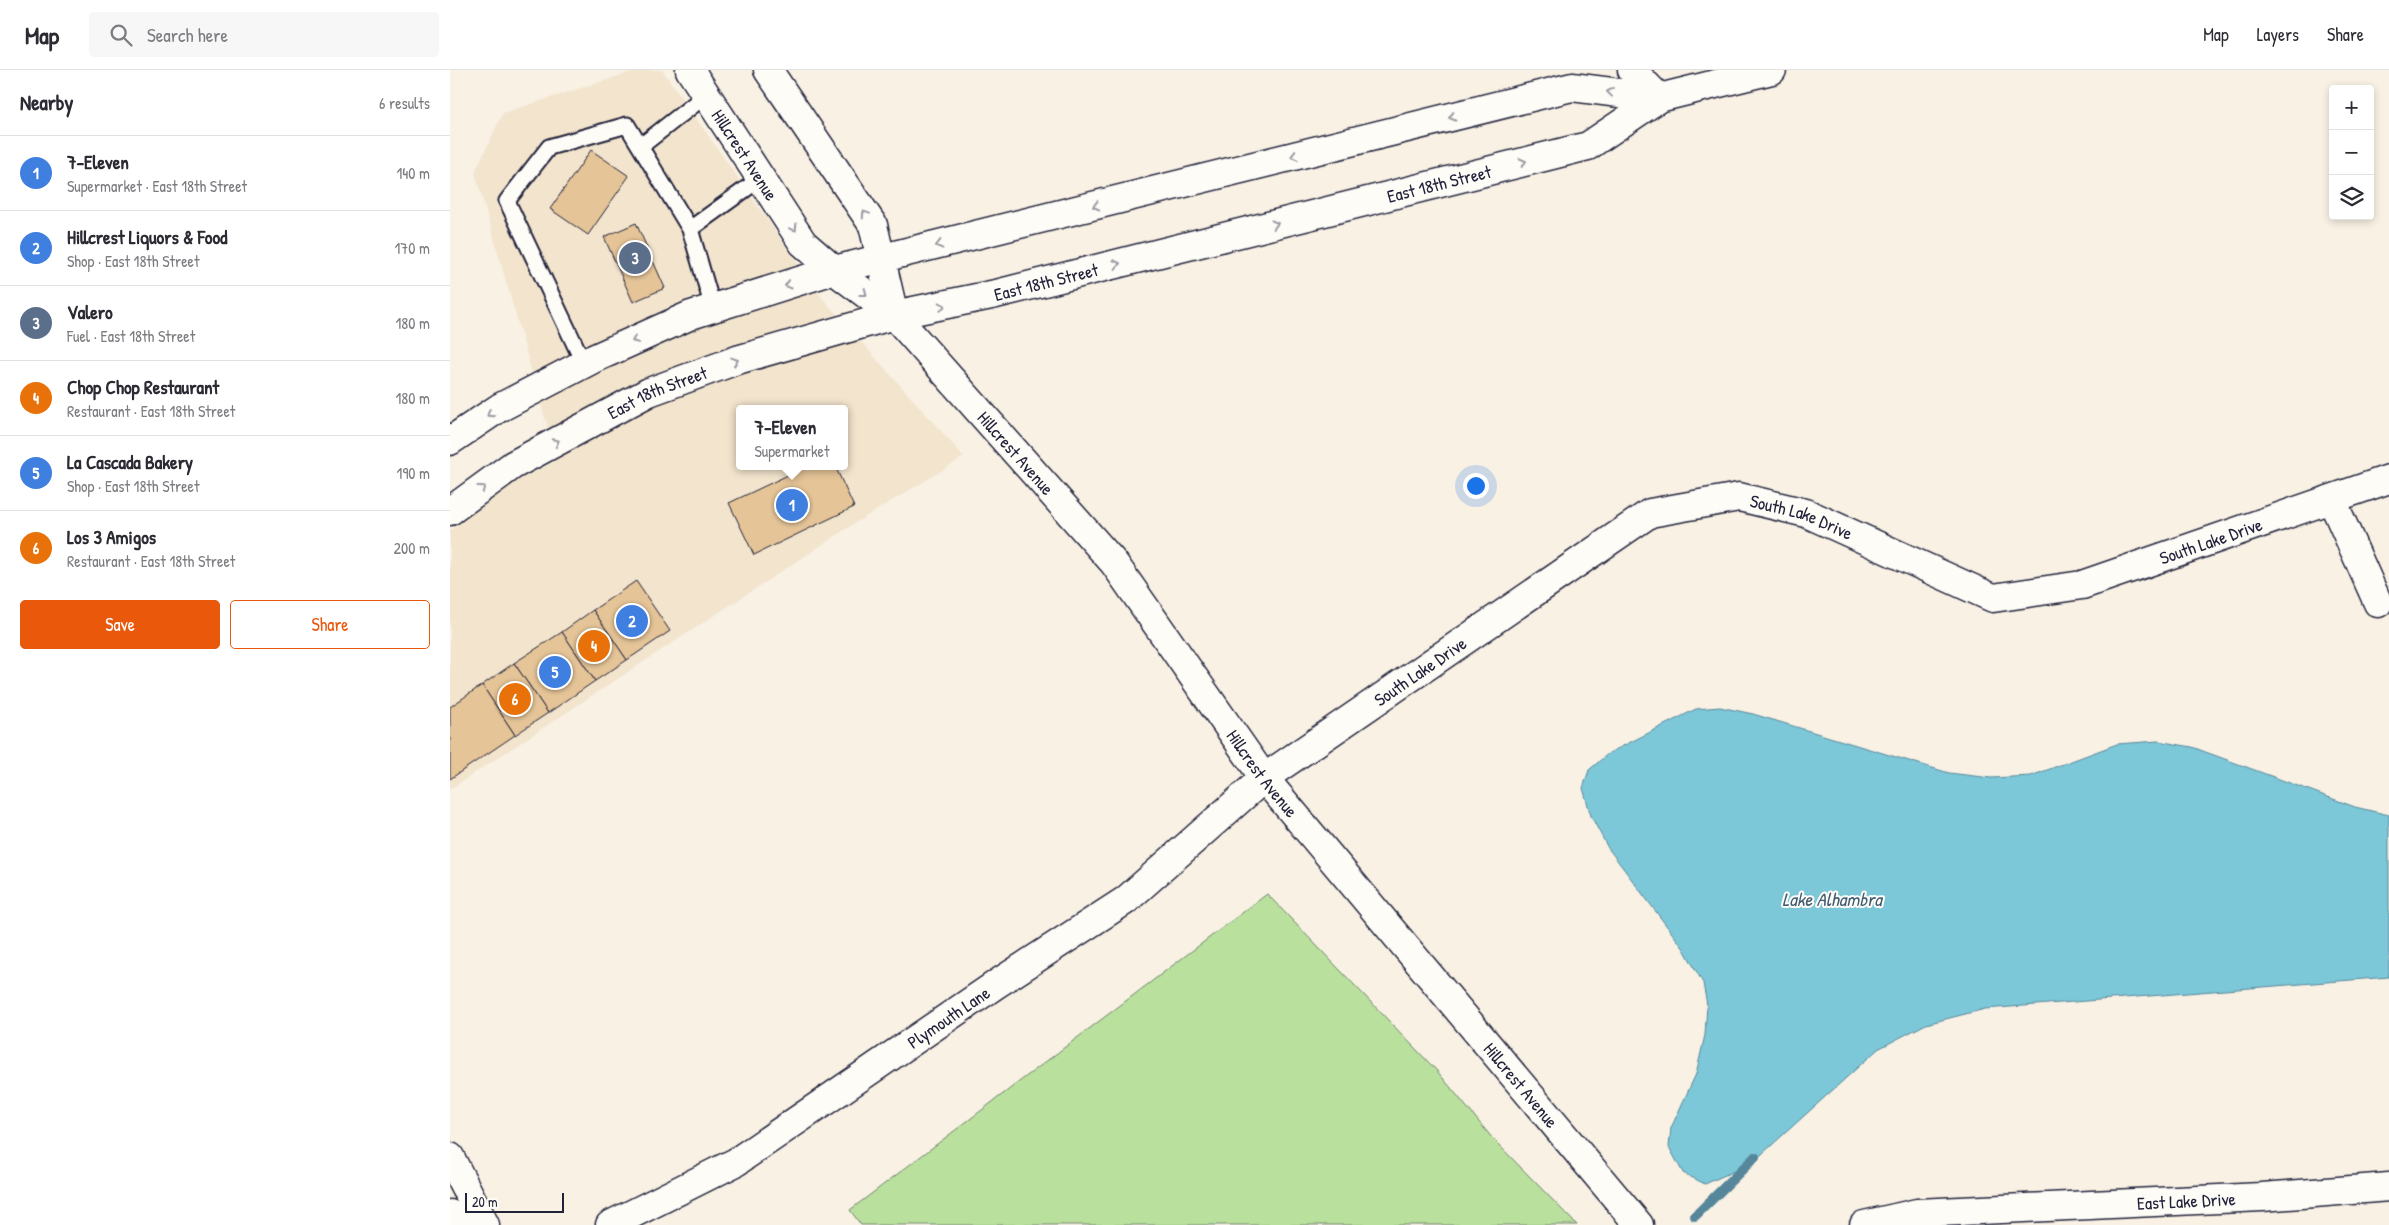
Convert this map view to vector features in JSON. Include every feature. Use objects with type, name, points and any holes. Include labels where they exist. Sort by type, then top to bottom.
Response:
[{"type":"street","name":"Hillcrest Avenue","points":[[690,70],[803,243],[834,270],[894,316],[1114,563],[1264,778],[1639,1225]]},
{"type":"street","name":"Hillcrest Avenue","points":[[768,70],[873,225],[894,316]]},
{"type":"street","points":[[1632,70],[1658,98]]},
{"type":"street","name":"East 18th Street","points":[[450,511],[513,465],[650,392],[738,360],[894,316],[996,294],[1588,146],[1658,98],[1772,70]]},
{"type":"street","name":"East 18th Street","points":[[450,441],[499,408],[584,364],[691,315],[834,270],[1572,87],[1658,98]]},
{"type":"street","name":"South Lake Drive","points":[[1264,778],[1650,513],[1739,497],[1806,513],[1993,598],[2082,585],[2389,479]]},
{"type":"street","points":[[2332,500],[2378,603]]},
{"type":"street","name":"Plymouth Lane","points":[[610,1225],[736,1162],[998,983],[1126,900],[1264,778]]},
{"type":"street","points":[[450,1157],[485,1225]]},
{"type":"street","name":"East Lake Drive","points":[[1864,1225],[1917,1213],[2262,1197],[2389,1187]]},
{"type":"street","points":[[450,1214],[468,1225]]},
{"type":"lane","points":[[641,146],[706,95]]},
{"type":"lane","points":[[584,364],[507,201],[549,147],[627,125],[690,228],[713,308]]},
{"type":"lane","points":[[690,228],[761,178]]},
{"type":"shaded area","points":[[638,70],[662,70],[823,299],[964,457],[852,525],[450,789],[450,531],[499,491],[557,460],[475,172],[503,113]]},
{"type":"green space","points":[[1267,894],[1437,1071],[1493,1139],[1577,1225],[861,1225],[850,1210]]},
{"type":"water","name":"Lake Alhambra","points":[[1720,707],[1753,714],[1949,773],[1991,778],[2031,776],[2117,744],[2158,741],[2192,747],[2355,807],[2389,815],[2389,977],[1985,1009],[1926,1024],[1878,1049],[1752,1163],[1705,1184],[1683,1173],[1669,1147],[1671,1128],[1696,1074],[1705,1035],[1707,1005],[1703,983],[1684,949],[1608,848],[1591,816],[1583,788],[1589,770],[1609,753],[1696,709]]},
{"type":"building","points":[[591,150],[629,176],[588,235],[550,209]]},
{"type":"building","points":[[636,223],[665,288],[633,302],[604,237]]},
{"type":"building","points":[[799,470],[837,470],[854,507],[754,555],[729,503]]},
{"type":"building","points":[[636,581],[670,631],[627,660],[593,610]]},
{"type":"building","points":[[593,610],[627,660],[595,681],[562,632]]},
{"type":"building","points":[[562,632],[595,681],[548,713],[514,663]]},
{"type":"building","points":[[514,663],[548,713],[515,735],[482,685]]},
{"type":"building","points":[[482,685],[515,735],[450,779],[450,707]]},
{"type":"waterway","points":[[1695,1216],[1755,1157]]},
{"type":"place","name":"Valero","points":[[635,258]]},
{"type":"place","name":"7-Eleven","points":[[792,505]]},
{"type":"place","name":"Hillcrest Liquors & Food","points":[[632,621]]},
{"type":"place","name":"Chop Chop Restaurant","points":[[594,646]]},
{"type":"place","name":"La Cascada Bakery","points":[[555,672]]},
{"type":"place","name":"Los 3 Amigos","points":[[515,699]]}]
